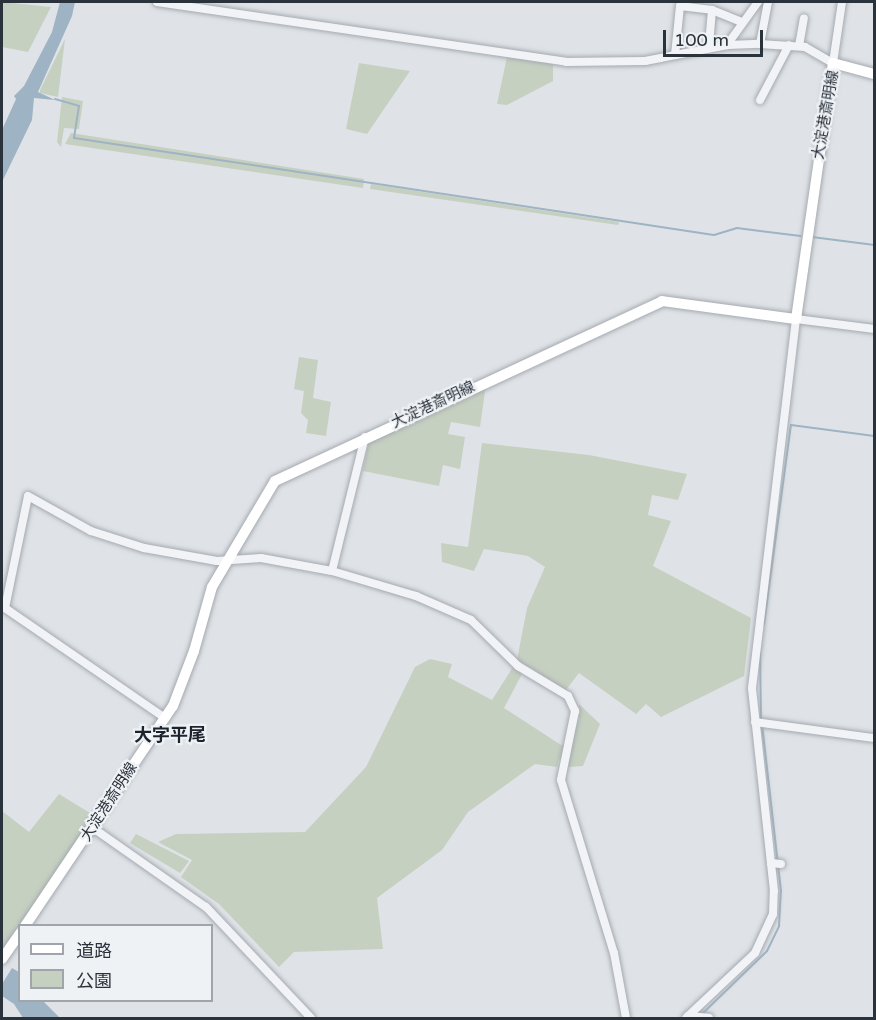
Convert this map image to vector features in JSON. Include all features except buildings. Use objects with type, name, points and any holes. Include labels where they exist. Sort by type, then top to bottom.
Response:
[{"type":"main road","name":"大淀港斎明線","points":[[26,924],[165,718],[194,651],[212,587],[275,481],[365,437],[662,301],[796,319],[832,63],[874,74]]},
{"type":"main road","points":[[2,959],[18,936]]},
{"type":"street","points":[[157,2],[566,62],[645,61],[727,45],[760,44],[799,46],[832,63],[842,2]]},
{"type":"street","points":[[727,45],[758,2]]},
{"type":"street","points":[[760,44],[768,2]]},
{"type":"street","points":[[675,55],[680,6],[712,10],[742,22]]},
{"type":"street","points":[[709,48],[712,10]]},
{"type":"street","points":[[799,46],[804,18]]},
{"type":"street","points":[[760,100],[789,45]]},
{"type":"street","points":[[696,1017],[751,958],[767,935],[775,904],[776,864],[759,723],[752,688],[756,632],[796,319],[874,329]]},
{"type":"street","points":[[332,571],[365,437]]},
{"type":"street","points":[[165,718],[4,608],[28,496],[91,531],[144,548],[217,561],[228,558],[261,558],[332,571],[416,596],[471,620],[518,666],[574,702],[574,718],[565,747],[561,780],[614,953],[626,1018]]},
{"type":"street","points":[[759,723],[874,738]]},
{"type":"street","points":[[93,828],[206,907],[311,1018]]},
{"type":"green space","points":[[2,2],[51,7],[28,52],[2,47]]},
{"type":"green space","points":[[65,39],[58,97],[40,93],[40,90]]},
{"type":"green space","points":[[507,57],[553,64],[553,81],[507,105],[497,104]]},
{"type":"green space","points":[[359,63],[410,71],[367,134],[346,129]]},
{"type":"green space","points":[[62,97],[83,101],[79,129],[64,128],[61,147],[57,142]]},
{"type":"green space","points":[[71,133],[364,179],[363,188],[65,144]]},
{"type":"green space","points":[[371,184],[619,222],[618,225],[370,189]]},
{"type":"green space","points":[[299,357],[318,360],[313,398],[331,402],[326,436],[306,433],[308,420],[301,413],[304,391],[294,389]]},
{"type":"green space","points":[[486,385],[480,427],[451,422],[448,434],[465,437],[460,469],[443,465],[439,486],[363,471],[369,439]]},
{"type":"green space","points":[[482,443],[589,455],[687,474],[678,500],[652,495],[648,515],[671,521],[653,566],[751,618],[744,676],[661,717],[646,704],[636,714],[579,673],[566,690],[517,660],[527,608],[545,567],[528,556],[484,549],[474,571],[442,562],[441,543],[468,547]]},
{"type":"green space","points":[[430,659],[452,664],[448,677],[492,700],[513,667],[522,674],[504,708],[561,745],[569,744],[579,719],[579,704],[600,724],[583,766],[569,767],[565,758],[559,759],[557,767],[535,764],[468,812],[442,850],[377,898],[383,949],[294,952],[279,967],[219,904],[181,877],[192,860],[158,842],[176,834],[305,832],[366,767],[415,667]]},
{"type":"green space","points":[[59,794],[95,816],[21,924],[18,924],[18,929],[2,952],[2,811],[29,832]]},
{"type":"green space","points":[[136,834],[189,861],[180,873],[130,843]]},
{"type":"water","points":[[60,2],[75,2],[72,16],[38,92],[55,100],[34,98],[32,120],[2,182],[2,130],[16,99],[14,96],[24,86],[52,32]]},
{"type":"water","points":[[12,968],[18,971],[18,1002],[44,1002],[60,1018],[23,1018],[14,1004],[2,996],[2,984]]},
{"type":"waterway","points":[[55,99],[79,106],[74,138],[714,235],[737,228],[800,236]]},
{"type":"waterway","points":[[812,237],[874,245]]},
{"type":"waterway","points":[[764,624],[791,425],[874,436]]},
{"type":"waterway","points":[[760,650],[761,719]]},
{"type":"waterway","points":[[700,1016],[767,951],[779,926],[781,891],[762,725]]},
{"type":"district","name":"大字平尾","points":[[170,735]]}]
